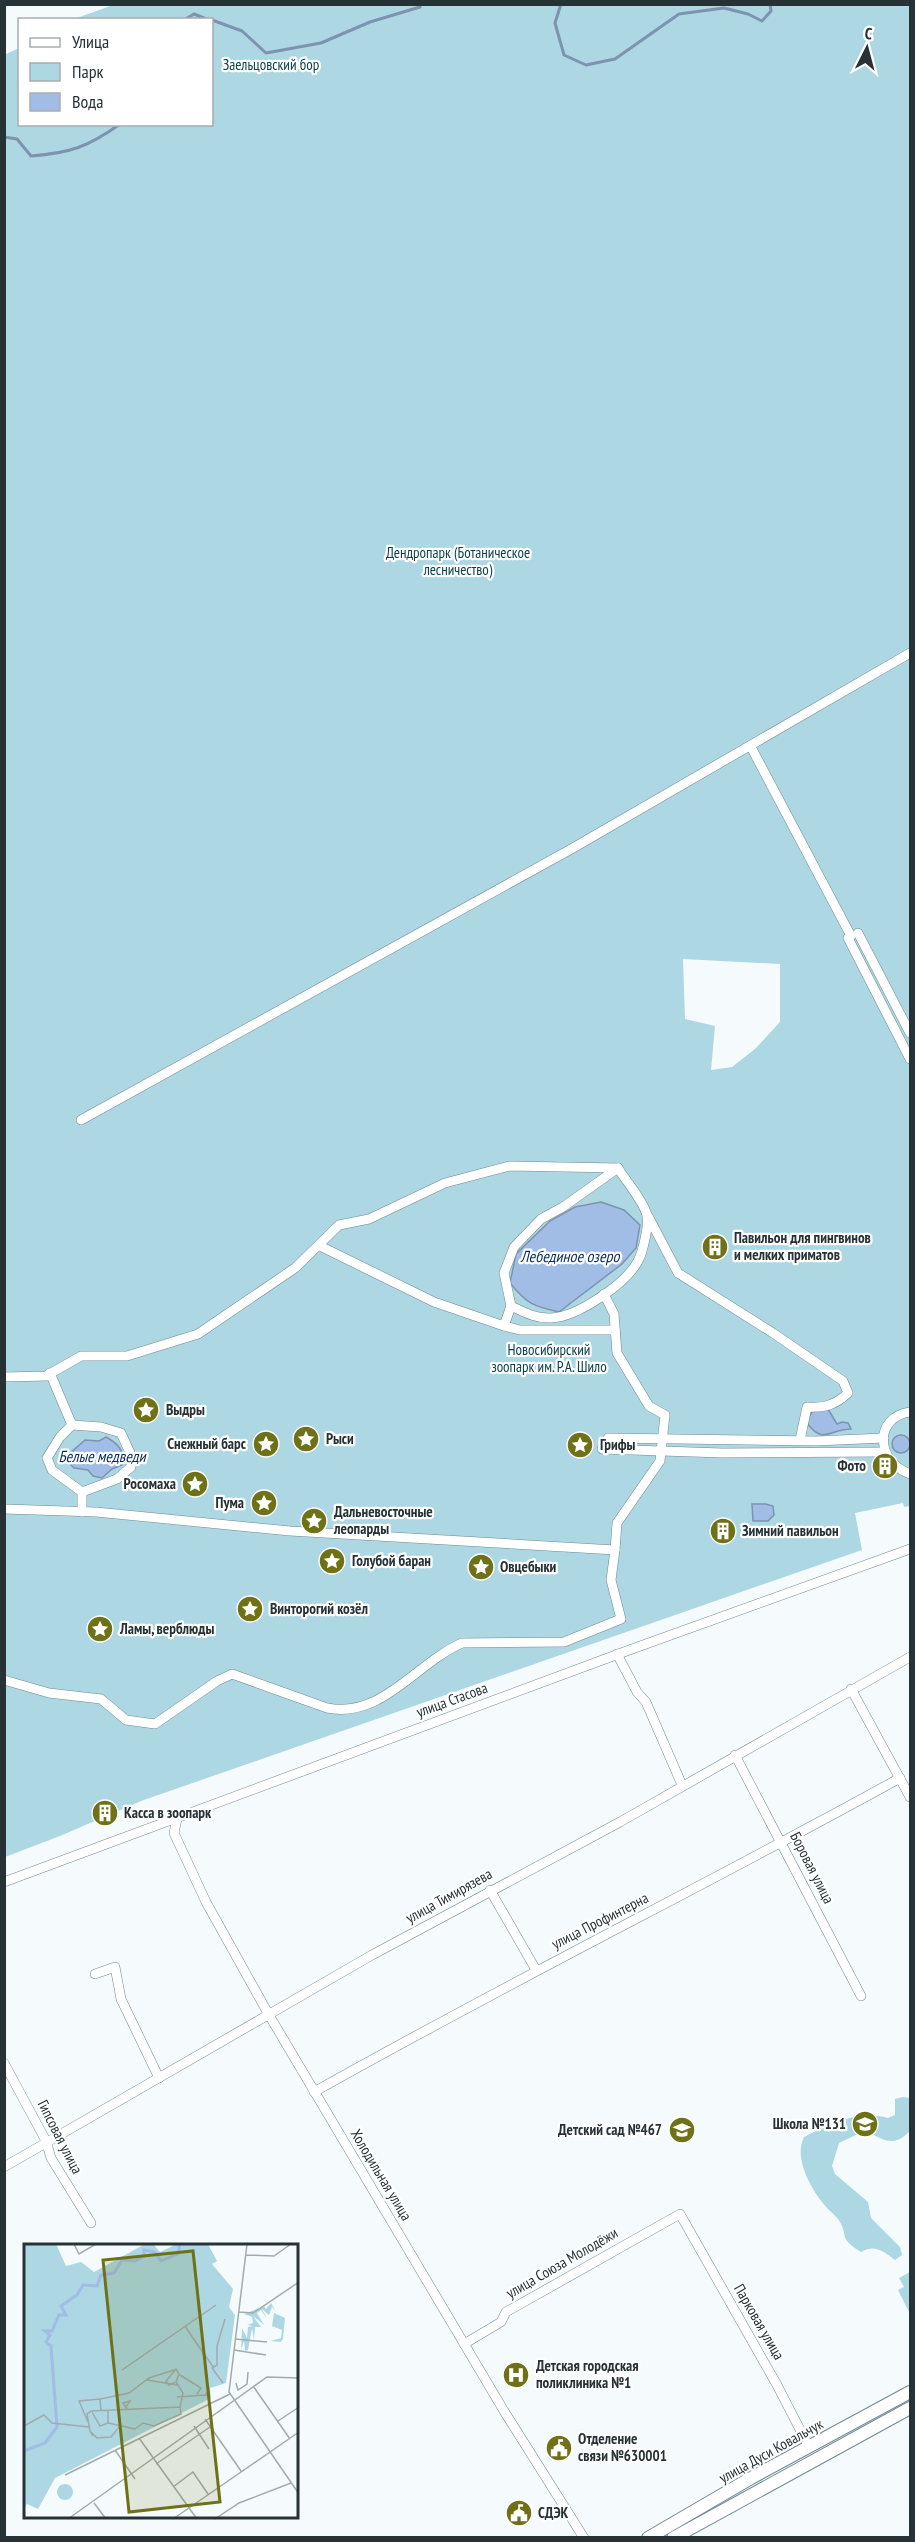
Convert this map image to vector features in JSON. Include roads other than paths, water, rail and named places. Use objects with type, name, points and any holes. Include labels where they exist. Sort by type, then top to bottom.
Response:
[{"type":"main road","name":"улица Дуси Ковальчук","points":[[648,2538],[910,2392]]},
{"type":"main road","name":"улица Дуси Ковальчук","points":[[673,2538],[910,2408]]},
{"type":"street","points":[[81,1120],[563,854],[910,653]]},
{"type":"street","points":[[751,747],[852,936],[910,1033]]},
{"type":"street","points":[[852,936],[910,1059]]},
{"type":"street","points":[[4,1377],[46,1376],[81,1356],[127,1356],[198,1334],[295,1268],[339,1225],[369,1219],[445,1183],[509,1166],[618,1168]]},
{"type":"street","points":[[618,1168],[647,1215],[678,1273],[773,1333],[843,1381],[848,1393],[838,1403],[822,1408],[807,1407],[800,1440]]},
{"type":"street","points":[[504,1326],[511,1306],[504,1273],[514,1247],[541,1219],[563,1207],[618,1168]]},
{"type":"street","points":[[511,1306],[531,1316],[552,1318],[589,1305],[625,1277],[638,1262],[643,1248],[647,1215]]},
{"type":"street","points":[[320,1246],[434,1302],[504,1326],[520,1330],[615,1330]]},
{"type":"street","points":[[4,1680],[49,1693],[101,1700],[126,1720],[145,1724],[155,1724],[217,1680],[232,1674],[327,1708],[342,1711],[382,1698],[448,1649],[462,1643],[564,1642],[621,1619],[611,1580],[617,1523],[660,1461],[665,1415],[649,1406],[617,1353],[614,1314],[604,1294]]},
{"type":"street","points":[[50,1373],[72,1425]]},
{"type":"street","points":[[910,1412],[895,1418],[887,1428],[884,1438],[885,1452],[890,1462],[910,1474]]},
{"type":"street","points":[[72,1425],[55,1444],[47,1458],[52,1470],[82,1492]]},
{"type":"street","points":[[72,1425],[101,1427],[121,1433],[132,1457],[131,1467],[117,1479],[82,1492]]},
{"type":"street","points":[[608,1438],[800,1440],[884,1438]]},
{"type":"street","points":[[602,1449],[640,1452],[662,1450],[812,1454],[885,1452]]},
{"type":"street","points":[[82,1492],[82,1512]]},
{"type":"street","points":[[4,1509],[82,1512],[273,1530],[615,1550]]},
{"type":"street","name":"улица Стасова","points":[[4,1882],[617,1654],[910,1549]]},
{"type":"street","points":[[617,1654],[637,1692],[646,1702],[682,1785]]},
{"type":"street","name":"улица Тимирязева","points":[[4,2167],[490,1890],[620,1822],[910,1657]]},
{"type":"street","points":[[851,1689],[910,1797]]},
{"type":"street","name":"Боровая улица","points":[[735,1755],[861,1996]]},
{"type":"street","name":"улица Профинтерна","points":[[314,2092],[536,1970],[782,1843],[900,1778]]},
{"type":"street","name":"Холодильная улица","points":[[177,1818],[174,1833],[206,1902],[269,2015],[521,2440],[584,2538]]},
{"type":"street","points":[[490,1890],[536,1970]]},
{"type":"street","points":[[94,1974],[115,1967],[121,1999],[159,2078]]},
{"type":"street","name":"Гипсовая улица","points":[[4,2063],[46,2142],[51,2158],[91,2223]]},
{"type":"street","name":"улица Союза Молодёжи","points":[[464,2344],[501,2322],[506,2312],[680,2214]]},
{"type":"street","name":"Парковая улица","points":[[680,2214],[777,2385],[809,2447]]},
{"type":"water","name":"Лебединое озеро","points":[[601,1202],[624,1210],[640,1225],[636,1248],[622,1264],[559,1312],[537,1306],[521,1296],[510,1283],[516,1254],[550,1221],[575,1207]]},
{"type":"water","points":[[828,1409],[837,1424],[848,1423],[851,1429],[822,1435],[812,1429],[806,1422],[813,1410]]},
{"type":"water","points":[[580,1435],[587,1437],[591,1445],[588,1453],[579,1456],[572,1452],[569,1445],[573,1438]],"holes":[[[577,1438],[587,1441],[588,1448],[584,1453],[577,1453],[572,1448],[573,1442]]]},
{"type":"water","points":[[901,1435],[907,1438],[910,1444],[907,1450],[901,1453],[895,1450],[892,1444],[895,1438]]},
{"type":"water","name":"Белые медведи","points":[[106,1437],[120,1448],[123,1456],[122,1465],[112,1469],[102,1478],[93,1476],[88,1470],[74,1468],[68,1462],[69,1454],[85,1440],[99,1441]]},
{"type":"water","points":[[752,1504],[773,1506],[774,1515],[768,1521],[753,1521]]},
{"type":"waterway","points":[[213,20],[242,31],[266,53],[321,43],[370,22],[420,7],[419,4]]},
{"type":"waterway","points":[[561,4],[555,23],[564,55],[586,65],[615,59],[679,14],[724,8],[748,14],[762,21],[771,11],[770,4]]},
{"type":"waterway","points":[[187,18],[194,14],[204,18]]},
{"type":"waterway","points":[[4,137],[17,139],[31,156],[45,155],[78,148],[117,126]]},
{"type":"place","name":"Павильон для пингвинов и мелких приматов","points":[[715,1247]]},
{"type":"place","name":"Выдры","points":[[146,1410]]},
{"type":"place","name":"Рыси","points":[[306,1439]]},
{"type":"place","name":"Снежный барс","points":[[266,1444]]},
{"type":"place","name":"Грифы","points":[[580,1445]]},
{"type":"place","name":"Фото","points":[[885,1466]]},
{"type":"place","name":"Росомаха","points":[[195,1484]]},
{"type":"place","name":"Пума","points":[[264,1503]]},
{"type":"place","name":"Дальневосточные леопарды","points":[[314,1521]]},
{"type":"place","name":"Зимний павильон","points":[[723,1531]]},
{"type":"place","name":"Голубой баран","points":[[332,1561]]},
{"type":"place","name":"Овцебыки","points":[[481,1567]]},
{"type":"place","name":"Винторогий козёл","points":[[250,1609]]},
{"type":"place","name":"Ламы, верблюды","points":[[100,1629]]},
{"type":"place","name":"Касса в зоопарк","points":[[105,1813]]},
{"type":"place","name":"Школа №131","points":[[865,2124]]},
{"type":"place","name":"Детский сад №467","points":[[682,2130]]},
{"type":"place","name":"Детская городская поликлиника №1","points":[[516,2375]]},
{"type":"place","name":"Отделение связи №630001","points":[[559,2448]]},
{"type":"place","name":"СДЭК","points":[[519,2513]]},
{"type":"park label","name":"Заельцовский бор","points":[[271,65]]},
{"type":"park label","name":"Дендропарк (Ботаническое лесничество)","points":[[458,562]]},
{"type":"park label","name":"Новосибирский зоопарк им. Р.А. Шило","points":[[549,1358]]}]
